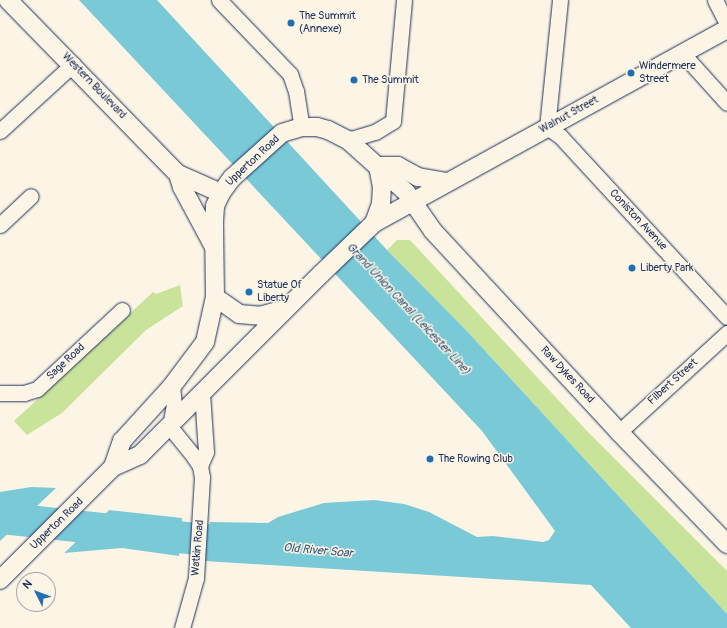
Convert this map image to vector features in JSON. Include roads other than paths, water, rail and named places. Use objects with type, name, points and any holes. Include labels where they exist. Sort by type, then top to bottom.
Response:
[{"type":"street","name":"Western Boulevard","points":[[8,0],[73,64],[178,174],[221,193]]},
{"type":"street","points":[[219,0],[290,74],[296,91],[302,127]]},
{"type":"street","points":[[348,140],[375,132],[392,121],[404,0]]},
{"type":"street","points":[[547,127],[560,0]]},
{"type":"street","points":[[715,0],[727,24]]},
{"type":"street","name":"Walnut Street","points":[[412,202],[727,29]]},
{"type":"street","points":[[682,53],[727,103]]},
{"type":"street","points":[[0,131],[73,64]]},
{"type":"street","name":"Upperton Road","points":[[6,574],[91,491],[113,467],[122,441],[172,386],[205,342],[215,297],[213,245],[215,206],[221,193],[232,178],[282,134],[302,127],[328,130],[348,140],[378,166],[412,202],[372,226],[321,274],[170,427],[140,455],[113,467]]},
{"type":"street","name":"Coniston Avenue","points":[[547,127],[560,136],[727,316]]},
{"type":"street","points":[[378,166],[398,166],[418,177],[446,182]]},
{"type":"street","name":"Upperton Road","points":[[372,226],[381,204],[382,187],[378,166]]},
{"type":"street","name":"Western Boulevard","points":[[178,174],[182,187],[213,245]]},
{"type":"street","points":[[0,225],[31,196]]},
{"type":"street","name":"Raw Dykes Road","points":[[412,202],[430,227],[619,432],[727,544]]},
{"type":"street","name":"Upperton Road","points":[[215,297],[239,314],[260,316],[286,309]]},
{"type":"street","name":"Sage Road","points":[[0,393],[24,393],[37,389],[122,310]]},
{"type":"street","name":"Filbert Street","points":[[619,432],[727,333]]},
{"type":"street","points":[[172,386],[174,404],[170,427],[200,466]]},
{"type":"street","name":"Watkin Road","points":[[182,628],[196,578],[201,515],[200,466],[206,452],[202,394]]},
{"type":"water","name":"Grand Union Canal (Leicester Line)","points":[[79,0],[157,0],[387,250],[465,329],[727,614],[727,628],[631,628],[591,585],[205,561],[210,522],[268,523],[278,517],[324,503],[374,500],[404,504],[429,512],[477,537],[493,536],[543,542],[549,540],[555,531],[482,431]]},
{"type":"water","points":[[31,487],[56,488],[0,541],[0,492]]},
{"type":"water","points":[[109,510],[182,518],[179,556],[122,548],[64,553]]},
{"type":"waterway","name":"Old River Soar","points":[[0,518],[252,545]]},
{"type":"place","name":"The Summit (Annexe)","points":[[291,23]]},
{"type":"place","name":"Windermere Street","points":[[631,73]]},
{"type":"place","name":"The Summit","points":[[354,80]]},
{"type":"place","name":"Liberty Park","points":[[632,268]]},
{"type":"place","name":"Statue Of Liberty","points":[[249,292]]},
{"type":"place","name":"The Rowing Club","points":[[430,459]]}]
